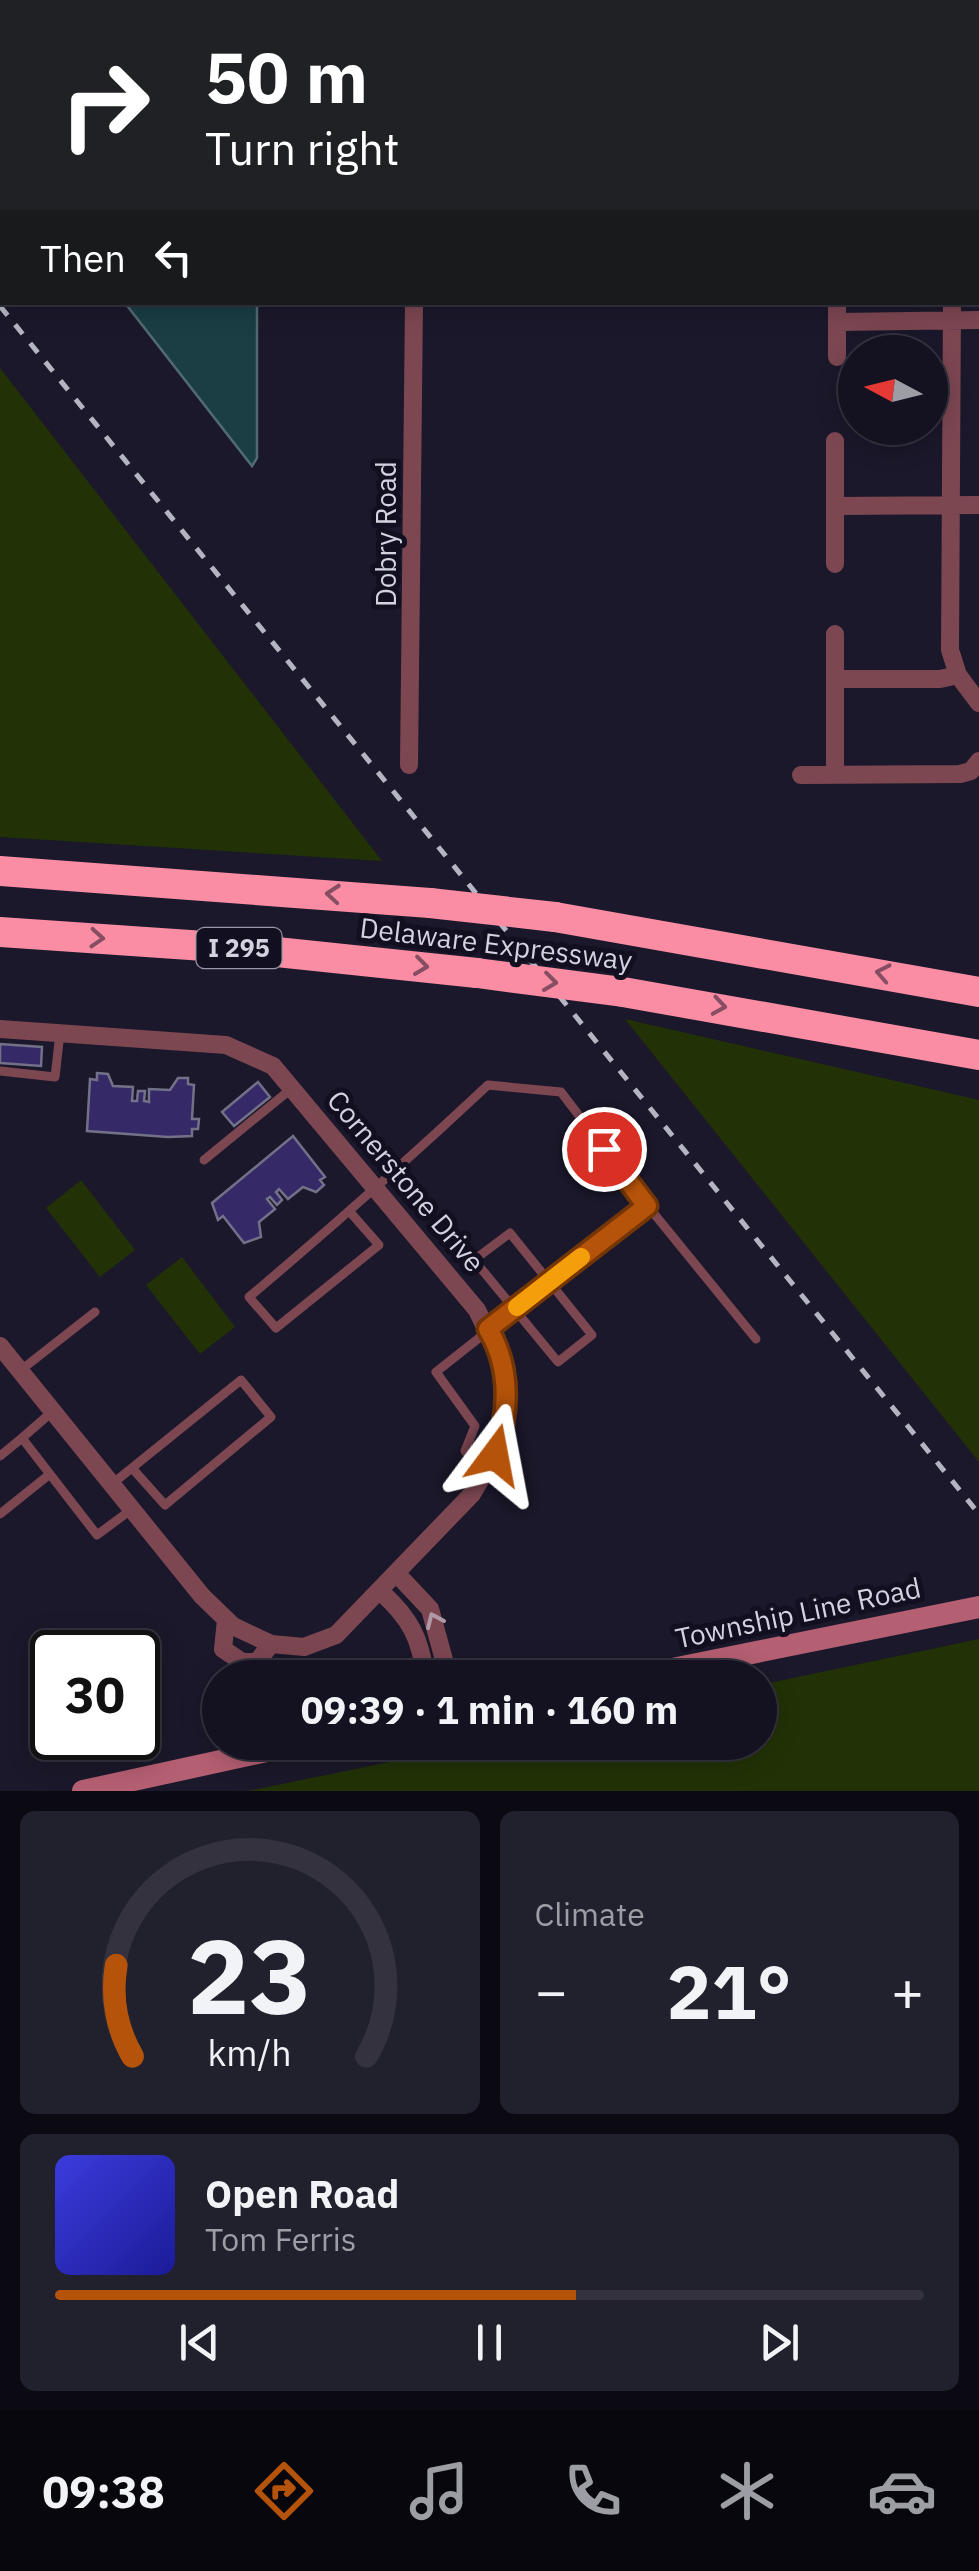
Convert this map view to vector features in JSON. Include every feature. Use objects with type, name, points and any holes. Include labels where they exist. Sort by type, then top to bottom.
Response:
[{"type":"highway","name":"Delaware Expressway","points":[[0,871],[430,903],[555,917],[979,992]]},
{"type":"highway","name":"Delaware Expressway","points":[[0,932],[248,949],[477,973],[623,992],[979,1055]]},
{"type":"street","name":"Dobry Road","points":[[409,765],[414,305]]},
{"type":"street","points":[[837,305],[837,357]]},
{"type":"street","points":[[838,322],[952,311],[979,320]]},
{"type":"street","points":[[952,311],[950,650],[958,674],[979,704]]},
{"type":"street","points":[[835,441],[836,564]]},
{"type":"street","points":[[836,506],[979,506]]},
{"type":"street","points":[[835,634],[835,775]]},
{"type":"street","points":[[835,679],[940,679],[958,674]]},
{"type":"street","points":[[801,775],[960,774],[971,771],[979,761]]},
{"type":"street","name":"Cornerstone Drive","points":[[0,1029],[226,1045],[265,1060],[293,1088],[488,1329],[502,1362],[506,1413],[484,1478],[398,1574],[350,1623],[318,1644],[295,1648],[271,1644],[226,1620],[0,1346]]},
{"type":"street","points":[[398,1574],[430,1608],[445,1660]]},
{"type":"street","points":[[381,1592],[409,1617],[423,1660]]},
{"type":"street","name":"Township Line Road","points":[[717,1660],[979,1607]]},
{"type":"street","points":[[226,1620],[223,1649],[242,1662],[256,1662],[271,1644]]},
{"type":"street","points":[[83,1791],[225,1760]]},
{"type":"lane","points":[[0,1071],[55,1077],[60,1033]]},
{"type":"lane","points":[[350,1212],[379,1246],[276,1328],[249,1296],[350,1212],[377,1190],[488,1084],[562,1092],[647,1206],[756,1339]]},
{"type":"lane","points":[[204,1160],[293,1088]]},
{"type":"lane","points":[[484,1478],[465,1451],[475,1426],[436,1372],[647,1206]]},
{"type":"lane","points":[[510,1232],[592,1335],[558,1362],[513,1310],[474,1260],[510,1232]]},
{"type":"lane","points":[[22,1370],[96,1312]]},
{"type":"lane","points":[[112,1484],[241,1380],[271,1417],[165,1505],[132,1468]]},
{"type":"lane","points":[[0,1456],[53,1411]]},
{"type":"lane","points":[[22,1438],[97,1536],[132,1509]]},
{"type":"lane","points":[[0,1514],[50,1474]]},
{"type":"green space","points":[[0,368],[382,861],[0,837]]},
{"type":"green space","points":[[625,1019],[979,1100],[979,1462]]},
{"type":"green space","points":[[81,1180],[135,1250],[100,1277],[46,1208]]},
{"type":"green space","points":[[182,1257],[235,1327],[200,1354],[146,1285]]},
{"type":"green space","points":[[979,1639],[979,1791],[248,1791],[399,1760],[777,1760],[777,1681]]},
{"type":"shaded area","points":[[127,305],[257,305],[257,458],[252,466]]},
{"type":"building","points":[[0,1044],[42,1047],[41,1066],[0,1063]]},
{"type":"building","points":[[97,1073],[108,1074],[113,1086],[133,1087],[132,1101],[137,1101],[138,1091],[145,1091],[144,1101],[149,1102],[149,1089],[170,1090],[178,1078],[188,1078],[188,1084],[194,1085],[192,1119],[199,1119],[198,1129],[192,1129],[192,1136],[168,1137],[87,1131],[90,1079],[97,1080]]},
{"type":"building","points":[[258,1082],[270,1097],[234,1126],[222,1112]]},
{"type":"building","points":[[293,1136],[325,1177],[320,1180],[324,1185],[316,1192],[303,1187],[288,1199],[279,1189],[276,1192],[282,1200],[277,1205],[270,1197],[267,1199],[275,1209],[259,1222],[261,1237],[244,1243],[223,1216],[218,1220],[212,1203]]},
{"type":"railway","points":[[0,306],[979,1514]]},
{"type":"slow traffic","points":[[517,1307],[581,1257]]},
{"type":"route","points":[[495,1455],[504,1428],[506,1388],[502,1362],[488,1329],[647,1206],[604,1149]]}]
